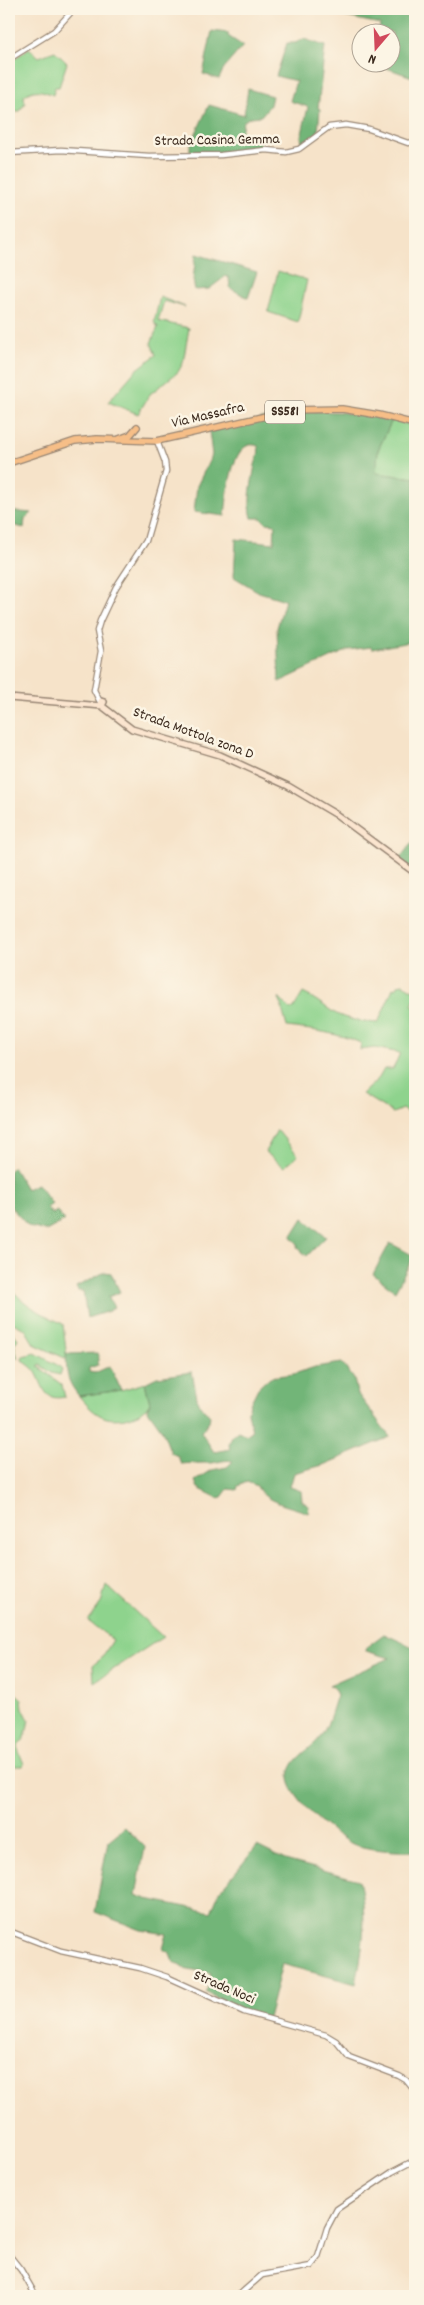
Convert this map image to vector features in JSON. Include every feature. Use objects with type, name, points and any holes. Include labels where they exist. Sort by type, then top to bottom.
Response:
[{"type":"main road","name":"Via Massafra","points":[[9,463],[75,441],[97,439],[156,441],[292,410],[342,409],[379,415],[415,424]]},
{"type":"main road","points":[[118,440],[135,431]]},
{"type":"main road","points":[[135,431],[146,441]]},
{"type":"main road","points":[[133,441],[131,438],[135,431]]},
{"type":"main road","points":[[9,698],[92,704],[101,702]]},
{"type":"main road","name":"Strada Mottola zona D","points":[[101,702],[132,729],[220,755],[288,786],[337,815],[415,873]]},
{"type":"street","points":[[9,59],[54,31],[74,9]]},
{"type":"street","name":"Strada Casina Gemma","points":[[9,153],[61,150],[149,156],[221,155],[266,150],[286,152],[298,149],[329,127],[346,125],[369,129],[408,142],[415,142]]},
{"type":"street","points":[[101,702],[94,690],[101,651],[97,631],[100,620],[116,587],[146,541],[166,471],[165,462],[156,441]]},
{"type":"street","name":"Strada Noci","points":[[9,1931],[61,1951],[140,1968],[167,1977],[244,2012],[326,2035],[336,2041],[349,2057],[400,2076],[415,2091]]},
{"type":"street","points":[[238,2296],[262,2275],[311,2266],[318,2257],[327,2228],[337,2209],[392,2172],[415,2160]]},
{"type":"street","points":[[9,2255],[21,2270],[36,2296]]},
{"type":"green space","points":[[327,9],[377,9],[415,19],[415,78],[398,72],[402,72],[402,22],[370,22],[323,12]]},
{"type":"green space","points":[[212,31],[228,33],[228,36],[243,46],[224,68],[219,79],[203,74]]},
{"type":"green space","points":[[304,39],[325,46],[318,108],[320,109],[318,132],[303,144],[301,138],[308,107],[290,101],[296,81],[276,76],[287,43],[295,43]]},
{"type":"green space","points":[[29,48],[39,57],[55,51],[67,63],[59,87],[55,87],[53,95],[41,91],[31,92],[24,96],[25,104],[19,111],[9,115],[9,63]]},
{"type":"green space","points":[[248,89],[272,96],[270,105],[261,116],[250,117],[243,122],[241,134],[249,133],[259,137],[261,140],[258,149],[221,153],[190,151],[190,146],[209,105],[244,115]]},
{"type":"green space","points":[[196,254],[257,272],[248,298],[230,288],[229,278],[226,276],[209,289],[195,290],[193,280]]},
{"type":"green space","points":[[278,271],[307,280],[298,322],[268,312]]},
{"type":"green space","points":[[160,297],[185,307],[164,301],[158,321],[189,328],[183,363],[178,372],[150,394],[138,414],[108,402],[135,371],[156,355],[151,343],[158,327],[154,322]]},
{"type":"green space","points":[[307,411],[340,412],[392,420],[378,450],[376,473],[415,478],[415,641],[372,649],[371,647],[348,650],[279,682],[277,628],[285,600],[259,592],[234,577],[236,539],[274,543],[275,524],[266,523],[261,518],[252,518],[250,492],[258,446],[249,445],[242,450],[236,459],[229,483],[225,516],[194,512],[197,486],[212,455],[209,431],[279,415]]},
{"type":"green space","points":[[392,420],[415,426],[415,478],[376,474],[378,450]]},
{"type":"green space","points":[[9,511],[32,513],[25,519],[24,528],[12,525],[9,541]]},
{"type":"green space","points":[[415,839],[415,871],[399,859]]},
{"type":"green space","points":[[403,984],[415,991],[415,999],[412,1005],[415,1007],[415,1118],[402,1109],[393,1113],[362,1094],[379,1078],[384,1069],[393,1069],[400,1053],[375,1048],[360,1050],[361,1043],[334,1034],[287,1027],[279,998],[290,1009],[293,1009],[303,993],[343,1017],[378,1023],[393,988],[396,989],[398,985]]},
{"type":"green space","points":[[277,1130],[298,1155],[284,1167],[265,1152]]},
{"type":"green space","points":[[13,1167],[26,1189],[37,1184],[52,1204],[47,1208],[52,1214],[57,1211],[64,1221],[46,1231],[29,1227],[9,1205],[9,1171]]},
{"type":"green space","points":[[303,1218],[326,1237],[307,1256],[297,1247],[298,1244],[291,1237]]},
{"type":"green space","points":[[390,1243],[414,1256],[395,1291],[373,1274]]},
{"type":"green space","points":[[105,1272],[111,1273],[120,1292],[108,1297],[114,1307],[109,1311],[87,1318],[83,1291],[78,1291],[76,1287]]},
{"type":"green space","points":[[9,1286],[27,1304],[63,1324],[67,1359],[34,1344],[25,1329],[9,1321]]},
{"type":"green space","points":[[9,1327],[18,1339],[14,1344],[18,1359],[9,1352]]},
{"type":"green space","points":[[66,1352],[68,1354],[98,1353],[98,1365],[89,1368],[89,1372],[95,1373],[110,1366],[121,1390],[79,1396],[69,1380]]},
{"type":"green space","points":[[35,1353],[62,1369],[60,1375],[52,1373],[40,1365],[38,1366],[62,1385],[65,1397],[57,1398],[48,1394],[35,1371],[22,1360],[23,1356]]},
{"type":"green space","points":[[342,1363],[354,1379],[357,1393],[390,1437],[323,1465],[294,1473],[290,1487],[301,1491],[302,1501],[309,1506],[308,1513],[272,1500],[261,1492],[257,1486],[247,1482],[238,1486],[237,1490],[228,1489],[222,1497],[218,1498],[198,1488],[195,1481],[212,1470],[227,1467],[233,1461],[181,1464],[178,1456],[171,1453],[162,1430],[147,1409],[150,1403],[145,1383],[157,1377],[192,1372],[198,1403],[210,1416],[209,1421],[201,1432],[214,1452],[230,1449],[229,1445],[232,1436],[238,1431],[246,1435],[252,1431],[248,1412],[250,1404],[258,1388],[270,1377],[294,1374],[315,1367]]},
{"type":"green space","points":[[145,1383],[150,1403],[147,1408],[137,1414],[125,1418],[113,1419],[103,1417],[91,1409],[79,1396],[121,1390]]},
{"type":"green space","points":[[106,1585],[163,1637],[94,1682],[93,1665],[101,1659],[113,1640],[88,1621],[101,1603]]},
{"type":"green space","points":[[384,1634],[413,1647],[415,1646],[415,1851],[379,1850],[358,1846],[349,1842],[315,1817],[296,1795],[290,1784],[289,1775],[293,1764],[318,1740],[327,1725],[337,1695],[333,1687],[329,1685],[390,1658],[366,1651],[365,1648]]},
{"type":"green space","points":[[9,1688],[22,1699],[23,1708],[29,1720],[25,1738],[17,1747],[24,1764],[23,1766],[9,1766]]},
{"type":"green space","points":[[125,1827],[145,1847],[136,1895],[147,1899],[211,1912],[219,1892],[257,1846],[285,1860],[359,1880],[362,1893],[364,1932],[356,1984],[282,1964],[268,2018],[237,2008],[205,1992],[211,1973],[183,1968],[173,1961],[170,1953],[163,1949],[167,1934],[141,1930],[95,1912],[108,1841]]}]
